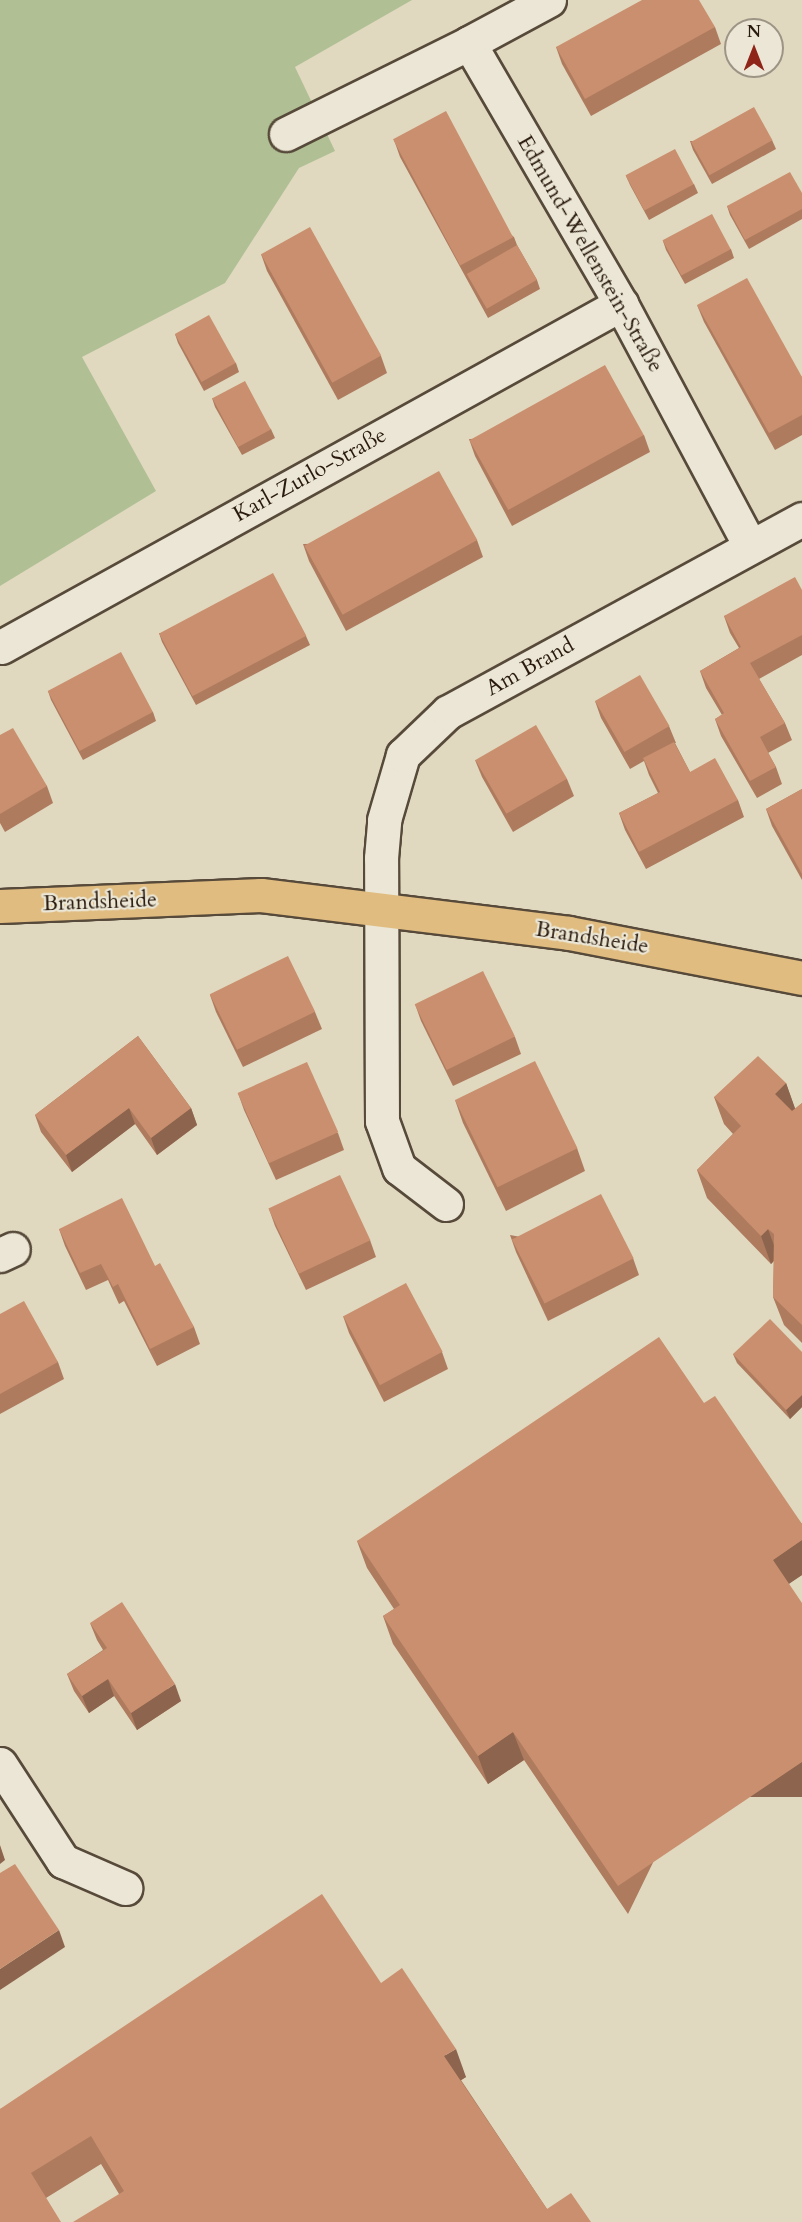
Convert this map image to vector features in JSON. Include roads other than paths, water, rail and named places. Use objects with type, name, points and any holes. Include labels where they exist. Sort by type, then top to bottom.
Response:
[{"type":"main road","name":"Brandsheide","points":[[0,906],[261,895],[380,906],[569,933],[802,978]]},
{"type":"street","points":[[286,134],[469,43],[549,0]]},
{"type":"street","name":"Edmund-Wellenstein-Straße","points":[[469,43],[621,304],[750,546]]},
{"type":"street","name":"Karl-Zurlo-Straße","points":[[1,647],[621,304]]},
{"type":"street","name":"Am Brand","points":[[380,906],[384,820],[403,755],[448,712],[802,519]]},
{"type":"street","points":[[380,906],[382,1121],[399,1168],[446,1204]]},
{"type":"street","points":[[0,1764],[63,1861],[125,1888]]}]
